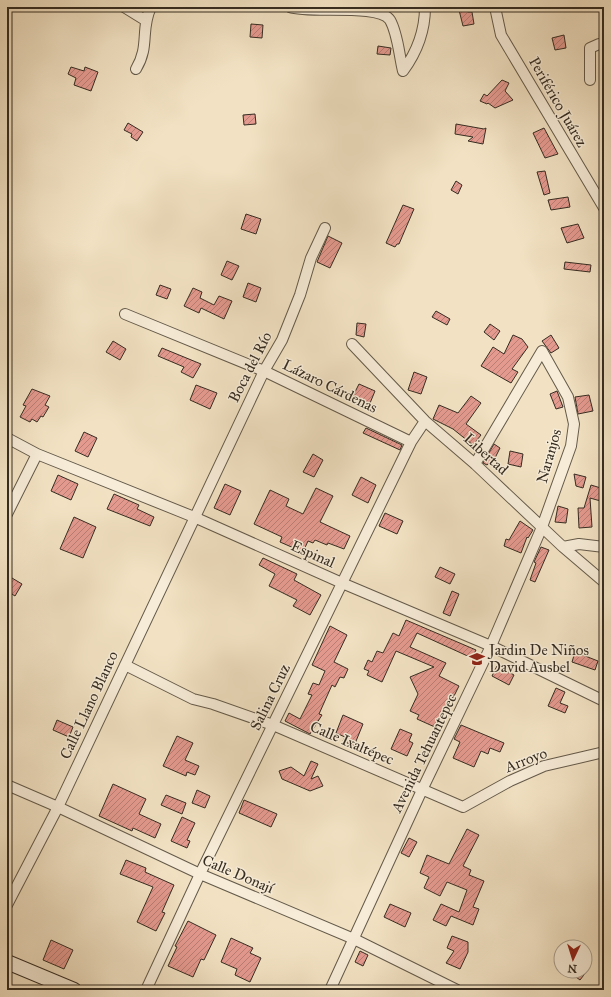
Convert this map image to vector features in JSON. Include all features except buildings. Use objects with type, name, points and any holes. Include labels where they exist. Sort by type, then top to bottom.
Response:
[{"type":"main road","points":[[7,962],[74,990]]},
{"type":"street","points":[[124,7],[145,20]]},
{"type":"street","points":[[136,69],[142,59],[146,43],[145,20],[151,7]]},
{"type":"street","points":[[290,7],[298,10],[329,8],[378,13],[388,18],[393,27],[403,71],[415,54],[425,20],[425,7]]},
{"type":"street","name":"Periférico Juárez","points":[[495,7],[501,35],[604,208]]},
{"type":"street","points":[[590,80],[590,48],[601,45]]},
{"type":"street","name":"Boca del Río","points":[[194,517],[264,371],[282,340],[300,295],[311,258],[325,228]]},
{"type":"street","name":"Lázaro Cárdenas","points":[[125,314],[264,371],[411,442]]},
{"type":"street","name":"Libertad","points":[[352,344],[425,421],[475,464],[563,547],[604,582]]},
{"type":"street","name":"Naranjos","points":[[475,464],[542,351],[568,397],[574,424],[571,446],[542,527]]},
{"type":"street","name":"Salina Cruz","points":[[146,990],[200,874],[411,442],[425,421]]},
{"type":"street","name":"Espinal","points":[[7,438],[37,454],[194,517],[342,583],[492,646],[604,701]]},
{"type":"street","points":[[7,514],[37,454]]},
{"type":"street","name":"Calle Llano Blanco","points":[[7,904],[58,807],[194,517]]},
{"type":"street","name":"Avenida Tehuantepec","points":[[330,990],[422,790],[492,646],[542,527]]},
{"type":"street","points":[[563,547],[579,544],[604,547]]},
{"type":"street","name":"Calle Ixaltépec","points":[[125,665],[193,698],[273,725],[463,807]]},
{"type":"street","name":"Arroyo","points":[[463,807],[510,781],[544,766],[604,752]]},
{"type":"street","name":"Calle Donají","points":[[7,785],[58,807],[200,874],[354,940],[457,990]]},
{"type":"place","name":"Jardin De Niños David Ausbel","points":[[477,659]]}]
